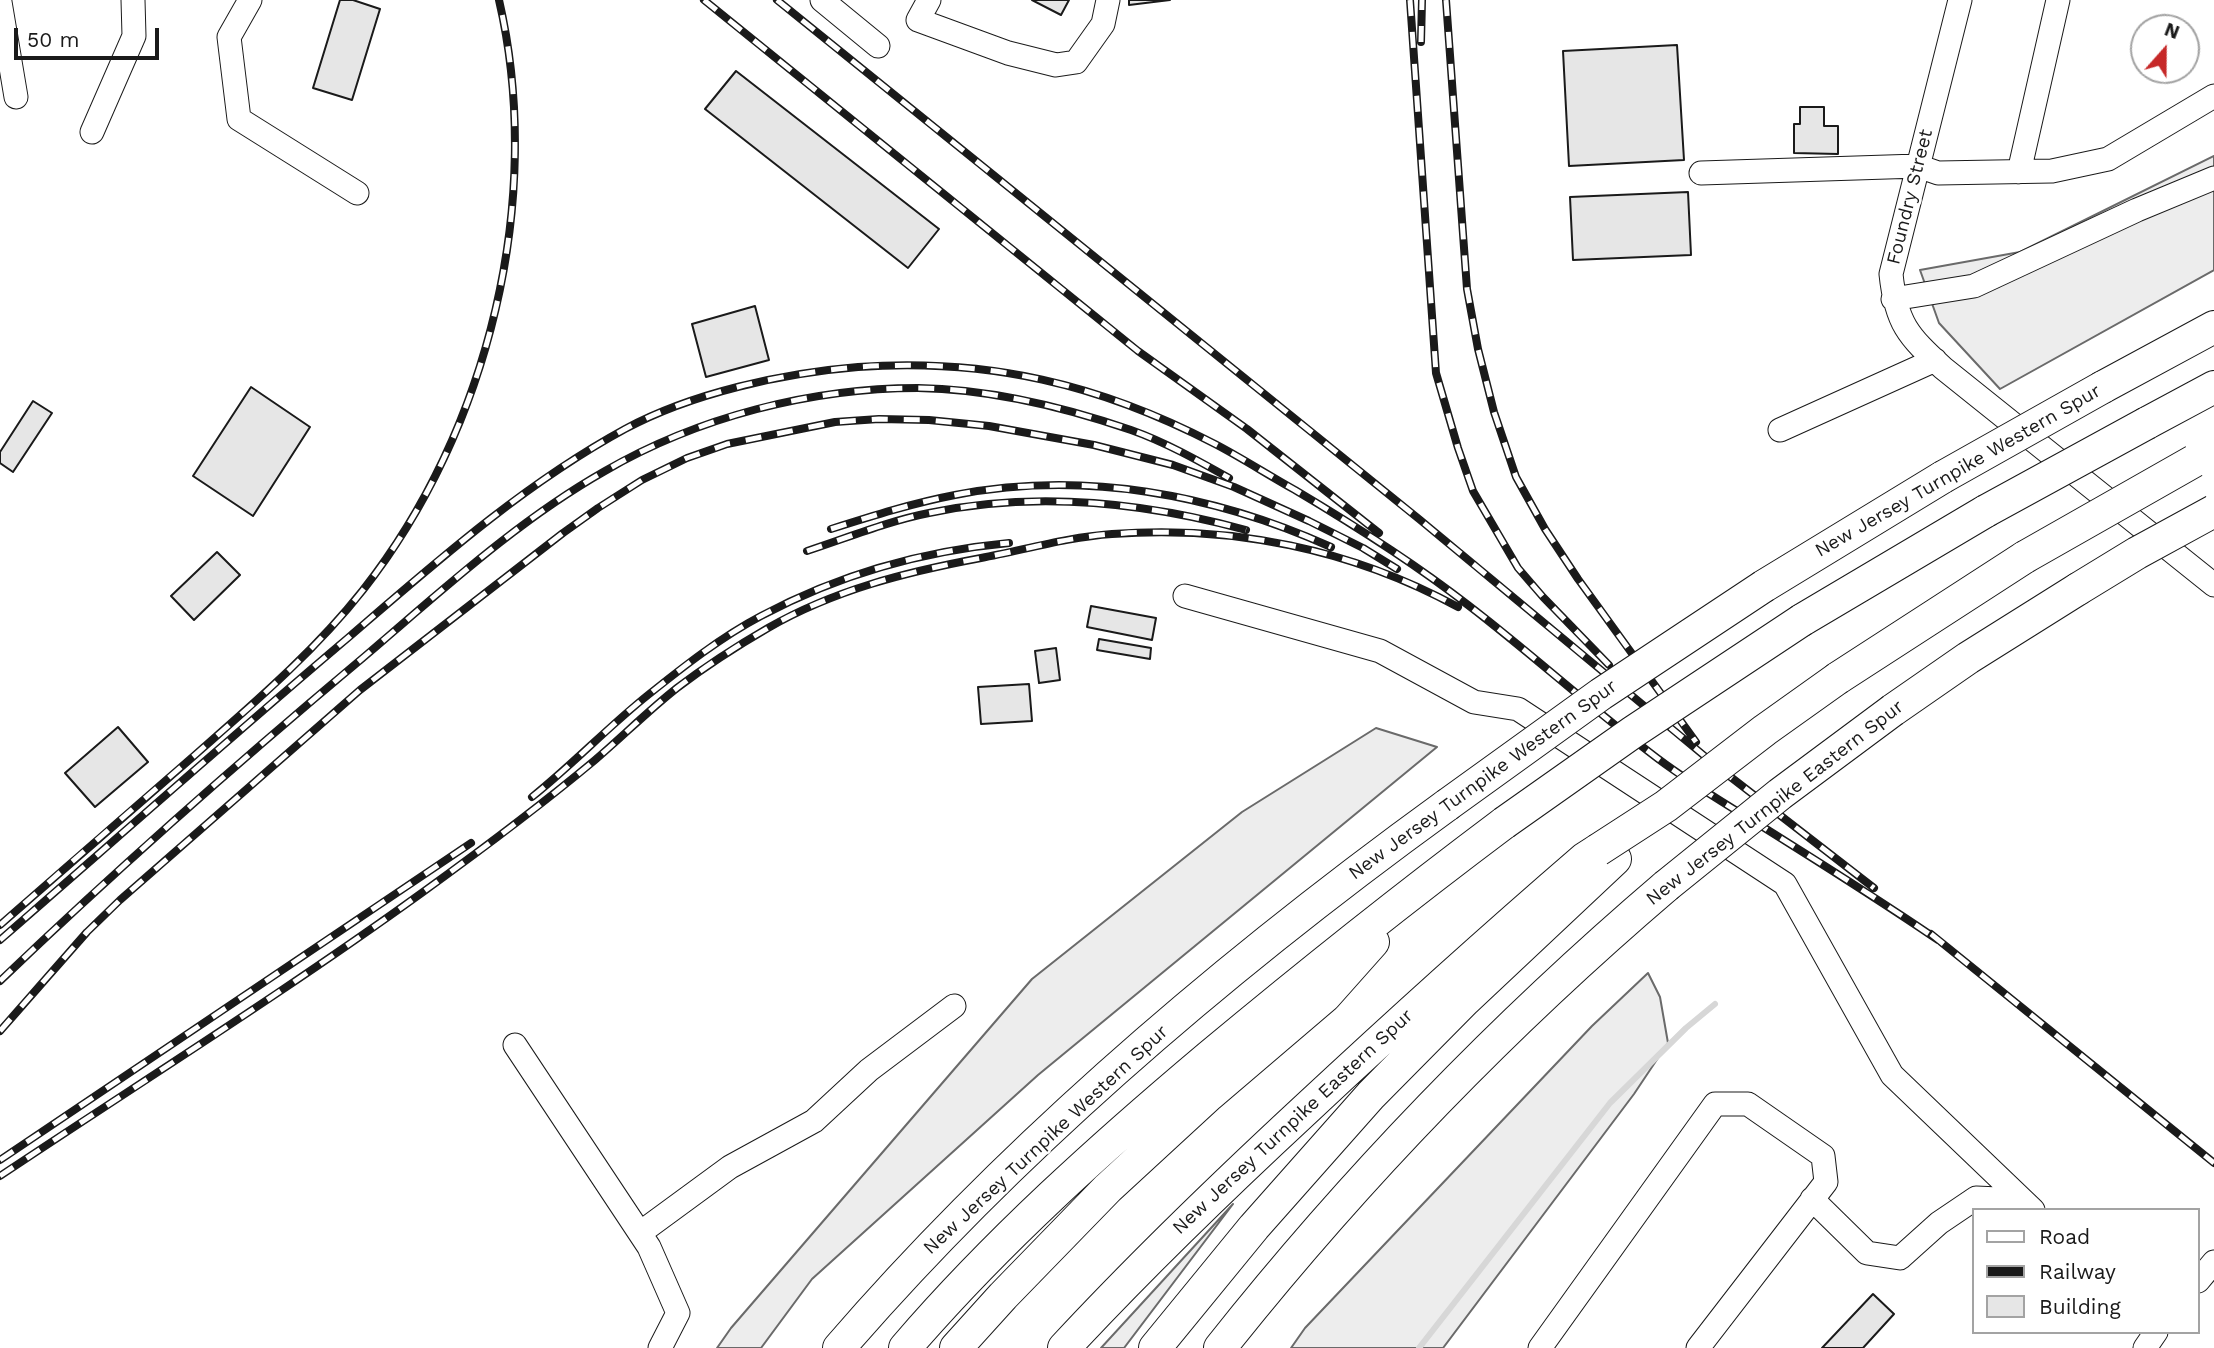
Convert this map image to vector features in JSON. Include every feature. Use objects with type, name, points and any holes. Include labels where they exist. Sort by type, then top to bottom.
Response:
[{"type":"highway","points":[[2147,363],[2214,312]]},
{"type":"highway","name":"New Jersey Turnpike Western Spur","points":[[839,1348],[902,1277],[989,1189],[1124,1063],[1272,938],[1447,805],[1601,694],[1764,586],[1943,477],[2214,327]]},
{"type":"highway","points":[[905,1348],[972,1275],[1034,1214],[1153,1104],[1303,979],[1504,823],[1633,732],[1802,620],[1986,511],[2214,387]]},
{"type":"highway","name":"New Jersey Turnpike Eastern Spur","points":[[1155,1348],[1247,1235],[1371,1095],[1606,855],[1765,730],[1838,678],[2025,557],[2204,456]]},
{"type":"highway","name":"New Jersey Turnpike Eastern Spur","points":[[1220,1348],[1313,1235],[1433,1103],[1559,980],[1666,886],[1780,794],[1893,710],[2078,589],[2214,511]]},
{"type":"highway","name":"New Jersey Turnpike Eastern Spur","points":[[1064,1348],[1146,1262],[1458,968],[1576,867],[1606,855]]},
{"type":"highway","points":[[956,1348],[1108,1188],[1209,1095],[1325,996],[1428,881]]},
{"type":"highway","points":[[819,1348],[902,1277]]},
{"type":"street","points":[[92,132],[134,36],[133,0]]},
{"type":"street","points":[[250,0],[229,37],[239,118],[357,193]]},
{"type":"street","points":[[822,0],[878,46]]},
{"type":"street","points":[[929,0],[918,20],[1008,53],[1056,65],[1076,62],[1103,24],[1108,0]]},
{"type":"street","name":"Foundry Street","points":[[1960,0],[1891,274],[1893,299],[1901,322],[1914,341],[1935,360],[2214,585]]},
{"type":"street","points":[[2019,172],[2058,0]]},
{"type":"street","points":[[0,2],[16,97]]},
{"type":"street","points":[[1701,173],[1918,166],[1938,173],[2053,171],[2108,159],[2214,96]]},
{"type":"street","points":[[1893,299],[1975,286],[2137,209],[2214,178]]},
{"type":"street","points":[[1780,430],[1935,360]]},
{"type":"street","points":[[1185,596],[1380,651],[1474,702],[1518,709],[1785,884],[1892,1076],[2027,1205]]},
{"type":"street","points":[[640,1233],[730,1167],[814,1121],[869,1070],[954,1006]]},
{"type":"street","points":[[515,1045],[649,1247],[678,1313],[660,1348]]},
{"type":"street","points":[[1540,1348],[1715,1104],[1748,1104],[1823,1156],[1826,1182],[1698,1348]]},
{"type":"street","points":[[1812,1199],[1867,1253],[1900,1258],[1939,1223],[1976,1198],[2027,1205]]},
{"type":"street","points":[[2200,1279],[2214,1262]]},
{"type":"shaded area","points":[[2214,156],[2214,270],[2000,389],[1939,323],[1920,270],[2020,252]]},
{"type":"shaded area","points":[[1376,728],[1437,747],[1038,1075],[812,1279],[761,1348],[717,1348],[731,1328],[1032,979],[1242,812]]},
{"type":"shaded area","points":[[1648,973],[1660,997],[1668,1043],[1634,1094],[1443,1348],[1291,1348],[1305,1328],[1592,1026]]},
{"type":"shaded area","points":[[1233,1204],[1124,1348],[1101,1348]]},
{"type":"building","points":[[340,0],[353,0],[380,9],[352,100],[313,88]]},
{"type":"building","points":[[1032,0],[1069,0],[1061,15]]},
{"type":"building","points":[[1129,0],[1170,0],[1129,5]]},
{"type":"building","points":[[1677,45],[1684,160],[1569,166],[1563,51]]},
{"type":"building","points":[[736,71],[939,229],[908,268],[705,109]]},
{"type":"building","points":[[1800,107],[1824,107],[1824,126],[1838,126],[1838,154],[1794,153],[1794,124],[1800,124]]},
{"type":"building","points":[[1688,192],[1691,255],[1573,260],[1570,197]]},
{"type":"building","points":[[755,306],[769,360],[706,377],[692,324]]},
{"type":"building","points":[[251,387],[310,427],[253,516],[193,476]]},
{"type":"building","points":[[33,401],[52,413],[13,472],[0,463],[0,452]]},
{"type":"building","points":[[217,552],[240,575],[194,620],[171,596]]},
{"type":"building","points":[[1091,606],[1156,618],[1152,640],[1087,627]]},
{"type":"building","points":[[1099,639],[1151,648],[1150,659],[1097,650]]},
{"type":"building","points":[[1056,648],[1060,680],[1039,683],[1035,651]]},
{"type":"building","points":[[1029,684],[1032,721],[981,724],[978,687]]},
{"type":"building","points":[[118,727],[148,762],[95,807],[65,773]]},
{"type":"building","points":[[1873,1294],[1894,1314],[1863,1348],[1822,1348]]},
{"type":"waterway","points":[[1419,1348],[1610,1103],[1686,1028],[1715,1004]]},
{"type":"railway","points":[[0,925],[304,656],[363,590],[407,527],[444,458],[474,385],[496,310],[509,232],[515,154],[512,76],[499,0]]},
{"type":"railway","points":[[704,0],[1138,351],[1247,429],[1379,533]]},
{"type":"railway","points":[[777,0],[1419,519],[1719,768],[1874,888]]},
{"type":"railway","points":[[1410,0],[1436,373],[1458,448],[1473,491],[1518,568],[1609,665]]},
{"type":"railway","points":[[1421,42],[1422,0]]},
{"type":"railway","points":[[1446,0],[1467,289],[1478,349],[1494,412],[1516,477],[1545,529],[1696,742]]},
{"type":"railway","points":[[0,940],[448,553],[516,499],[588,451],[651,416],[708,395],[799,374],[906,365],[998,372],[1086,391],[1129,405],[1225,449],[1405,559],[1492,624],[1670,767],[1938,940]]},
{"type":"railway","points":[[0,981],[221,779],[477,560],[572,491],[605,471],[678,435],[756,409],[796,400],[878,389],[945,389],[1026,401],[1106,422],[1156,440],[1229,478]]},
{"type":"railway","points":[[0,1031],[87,932],[120,900],[360,690],[598,508],[642,480],[687,458],[727,444],[835,422],[879,419],[929,420],[989,426],[1094,445],[1173,465],[1234,487],[1363,548],[1397,569]]},
{"type":"railway","points":[[831,529],[955,495],[1003,488],[1099,486],[1147,492],[1240,513],[1331,547]]},
{"type":"railway","points":[[807,551],[914,516],[1009,502],[1049,501],[1128,507],[1168,512],[1246,530]]},
{"type":"railway","points":[[0,1176],[266,1001],[423,892],[553,794],[667,696],[699,672],[768,628],[819,603],[871,584],[953,563],[1079,538],[1157,532],[1202,533],[1290,545],[1376,570],[1458,607]]},
{"type":"railway","points":[[532,797],[661,684],[717,643],[761,616],[820,588],[881,567],[944,552],[1009,543]]},
{"type":"railway","points":[[0,1160],[471,843]]},
{"type":"railway","points":[[1931,934],[2214,1163]]}]
